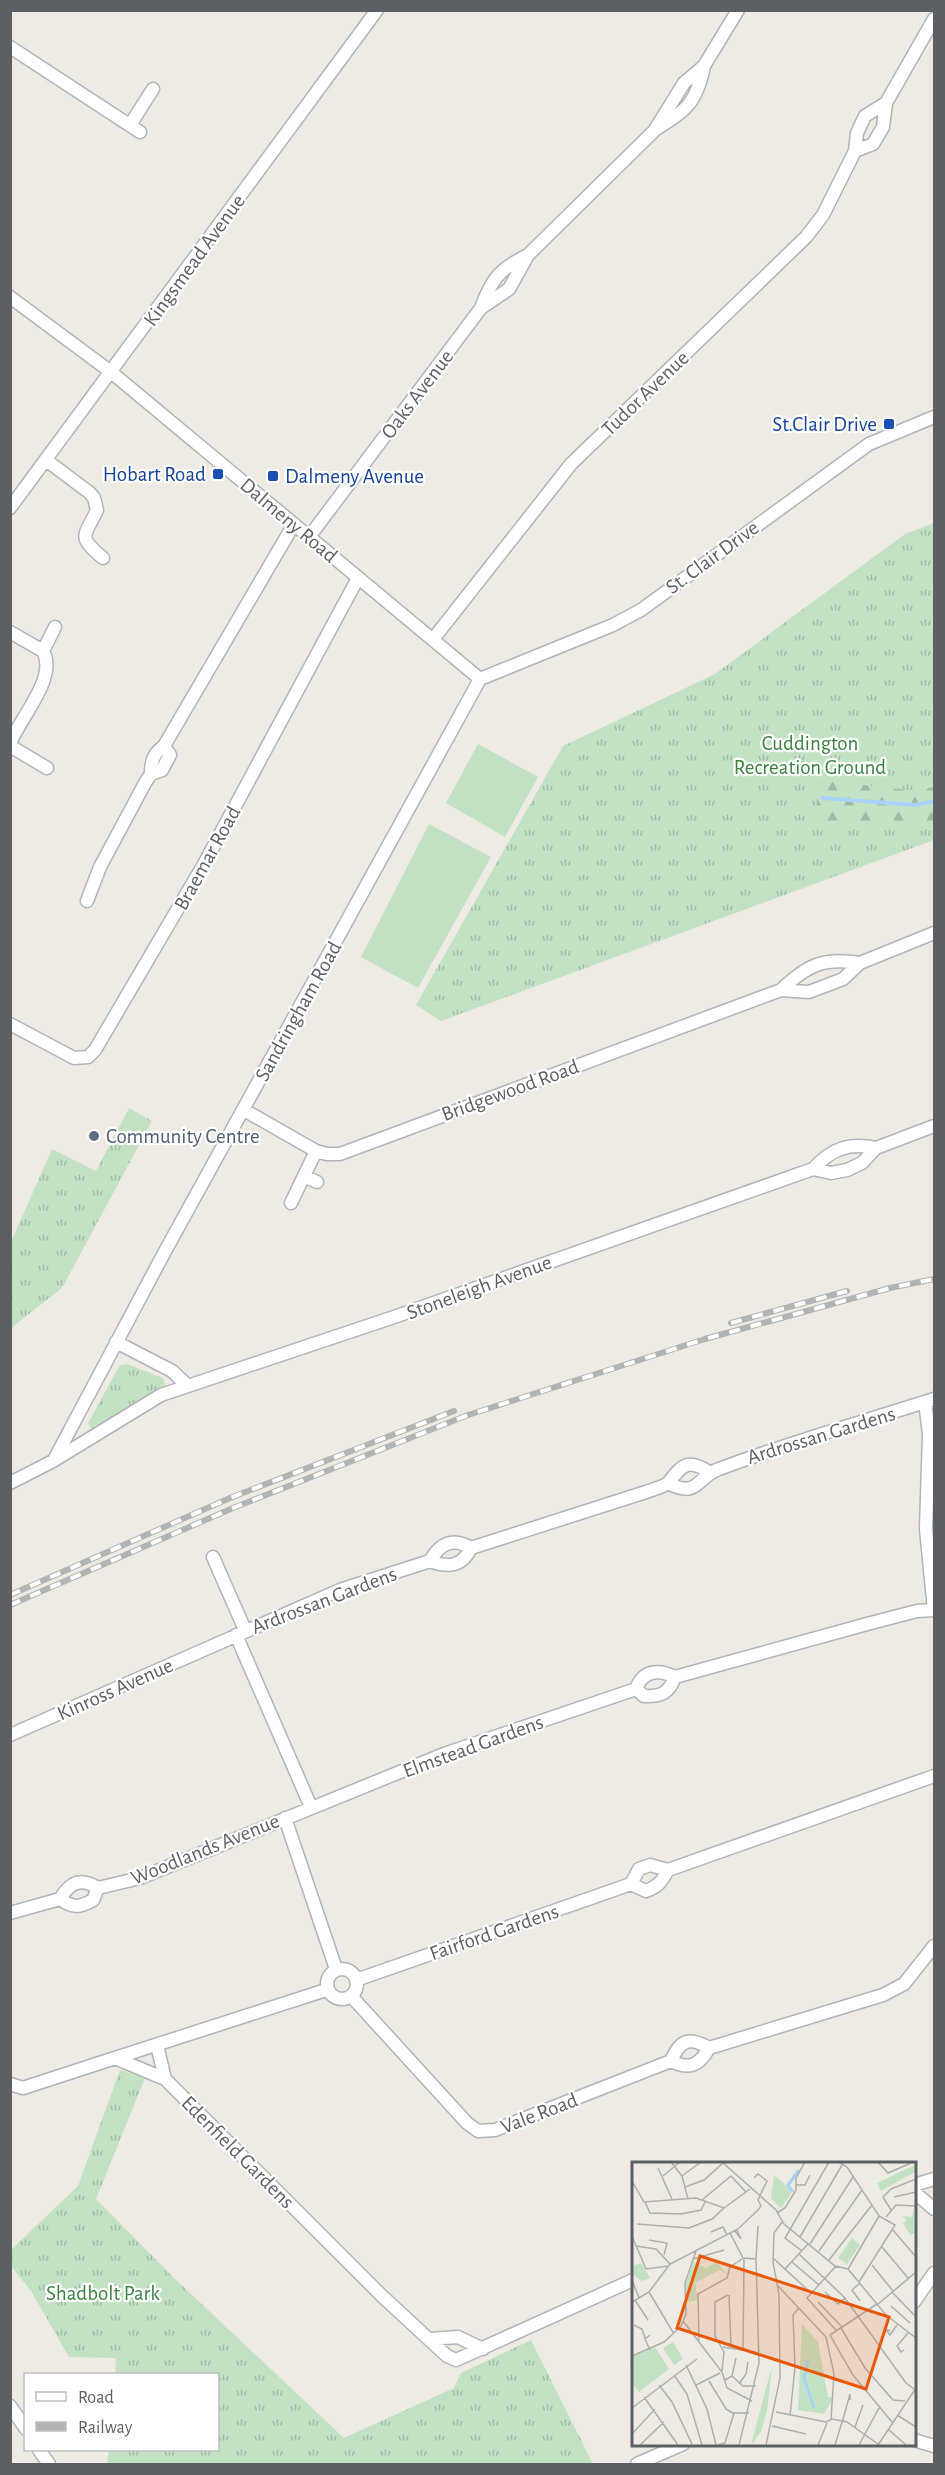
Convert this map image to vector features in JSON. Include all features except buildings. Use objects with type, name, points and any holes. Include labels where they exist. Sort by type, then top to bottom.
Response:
[{"type":"street","name":"Kingsmead Avenue","points":[[10,508],[376,10]]},
{"type":"street","name":"Oaks Avenue","points":[[309,537],[481,308],[488,288],[497,276],[506,266],[528,255],[656,129],[680,115],[698,92],[704,66],[738,10]]},
{"type":"street","name":"Tudor Avenue","points":[[855,151],[873,144],[883,127],[886,103],[934,19]]},
{"type":"street","points":[[10,47],[135,128],[153,88]]},
{"type":"street","name":"Tudor Avenue","points":[[434,638],[571,464],[806,237],[823,215],[855,151],[857,133],[865,116],[886,103]]},
{"type":"street","name":"Dalmeny Road","points":[[10,297],[111,372],[358,578],[434,638],[480,679]]},
{"type":"street","name":"St. Clair Drive","points":[[480,679],[613,625],[641,610],[869,444],[934,417]]},
{"type":"street","points":[[46,460],[94,498],[97,510],[86,526],[85,536],[90,547],[103,558]]},
{"type":"street","points":[[87,901],[100,867],[151,774],[151,763],[156,753],[164,746],[294,524]]},
{"type":"street","name":"Braemar Road","points":[[10,1024],[74,1058],[88,1057],[95,1050],[204,864],[358,578]]},
{"type":"street","points":[[43,651],[55,627]]},
{"type":"street","points":[[10,632],[43,651],[47,664],[44,682],[10,745],[47,768]]},
{"type":"street","name":"Sandringham Road","points":[[53,1461],[480,679]]},
{"type":"street","name":"Bridgewood Road","points":[[781,990],[809,992],[843,979],[860,963],[934,933]]},
{"type":"street","name":"Bridgewood Road","points":[[244,1110],[316,1151],[340,1154],[781,990],[800,972],[836,959],[860,963]]},
{"type":"street","name":"Stoneleigh Avenue","points":[[813,1169],[831,1173],[847,1170],[862,1163],[876,1148],[934,1126]]},
{"type":"street","name":"Stoneleigh Avenue","points":[[10,1483],[53,1461],[145,1404],[188,1386],[394,1317],[813,1169],[825,1155],[841,1148],[859,1144],[876,1148]]},
{"type":"street","points":[[291,1203],[311,1179],[316,1151]]},
{"type":"street","points":[[116,1342],[172,1371],[188,1386]]},
{"type":"street","points":[[930,1401],[926,1529],[934,1610]]},
{"type":"street","name":"Ardrossan Gardens","points":[[668,1483],[688,1490],[698,1486],[709,1472],[930,1401]]},
{"type":"street","name":"Ardrossan Gardens","points":[[220,1642],[340,1590],[430,1561],[444,1566],[456,1565],[466,1558],[471,1548],[668,1483],[679,1468],[689,1464],[699,1465],[709,1472]]},
{"type":"street","name":"Ardrossan Gardens","points":[[430,1561],[437,1549],[448,1542],[459,1541],[471,1548]]},
{"type":"street","points":[[213,1557],[311,1807]]},
{"type":"street","name":"Elmstead Gardens","points":[[311,1807],[444,1754],[636,1689],[646,1674],[657,1671],[675,1677],[897,1616],[934,1610]]},
{"type":"street","name":"Kinross Avenue","points":[[10,1735],[220,1642]]},
{"type":"street","name":"Elmstead Gardens","points":[[636,1689],[644,1696],[665,1693],[671,1688],[675,1677]]},
{"type":"street","name":"Fairford Gardens","points":[[356,1980],[631,1884],[639,1869],[650,1865],[668,1870],[934,1776]]},
{"type":"street","name":"Woodlands Avenue","points":[[10,1913],[60,1899],[66,1888],[75,1882],[89,1882],[98,1888],[140,1878],[311,1807]]},
{"type":"street","points":[[285,1818],[336,1969]]},
{"type":"street","name":"Fairford Gardens","points":[[631,1884],[646,1891],[654,1888],[660,1885],[668,1870]]},
{"type":"street","name":"Woodlands Avenue","points":[[60,1899],[71,1907],[82,1907],[93,1900],[98,1888]]},
{"type":"street","name":"Vale Road","points":[[671,2061],[683,2067],[693,2066],[702,2060],[709,2048],[896,1989],[904,1984],[934,1946]]},
{"type":"street","points":[[336,1969],[352,1973],[356,1980],[357,1986],[352,1997],[340,2000],[326,1990],[329,1974],[336,1969]]},
{"type":"street","points":[[10,2084],[22,2088],[326,1990]]},
{"type":"street","name":"Vale Road","points":[[352,1997],[467,2123],[478,2131],[495,2130],[671,2061],[676,2050],[685,2042],[696,2041],[709,2048]]},
{"type":"street","points":[[157,2045],[165,2079]]},
{"type":"street","name":"Edenfield Gardens","points":[[115,2058],[165,2079],[375,2289],[447,2356],[456,2360],[632,2280]]},
{"type":"street","points":[[915,2185],[934,2179]]},
{"type":"street","points":[[915,2193],[934,2209]]},
{"type":"street","points":[[915,2301],[934,2273]]},
{"type":"street","points":[[429,2339],[458,2337],[483,2349]]},
{"type":"street","points":[[10,2406],[24,2426]]},
{"type":"street","points":[[915,2440],[934,2446]]},
{"type":"street","points":[[637,2464],[681,2445]]},
{"type":"street","points":[[40,2451],[49,2464]]},
{"type":"green space","name":"Cuddington Recreation Ground","points":[[934,523],[934,840],[441,1021],[416,1005],[563,746],[715,674],[905,534]]},
{"type":"green space","points":[[478,744],[538,777],[505,837],[446,803]]},
{"type":"green space","points":[[818,780],[917,791],[934,787],[934,821],[816,821]]},
{"type":"green space","points":[[429,824],[491,857],[418,988],[361,957]]},
{"type":"green space","points":[[129,1108],[152,1121],[62,1288],[11,1328],[11,1242],[52,1149],[96,1171]]},
{"type":"green space","points":[[127,1364],[163,1378],[165,1384],[162,1390],[95,1429],[90,1427],[88,1423],[120,1365]]},
{"type":"green space","name":"Shadbolt Park","points":[[120,2070],[145,2078],[96,2199],[175,2279],[344,2438],[454,2388],[461,2373],[531,2340],[593,2464],[107,2464],[109,2451],[219,2451],[219,2373],[115,2373],[116,2358],[69,2357],[31,2291],[11,2266],[11,2250],[78,2186]]},
{"type":"waterway","points":[[822,798],[915,805],[934,801]]},
{"type":"railway","points":[[10,1605],[233,1508],[468,1415],[705,1339],[890,1288],[934,1279]]},
{"type":"railway","points":[[731,1323],[847,1291]]},
{"type":"railway","points":[[10,1595],[230,1498],[454,1411]]},
{"type":"place","name":"St.Clair Drive","points":[[889,424]]},
{"type":"place","name":"Hobart Road","points":[[218,474]]},
{"type":"place","name":"Dalmeny Avenue","points":[[273,476]]},
{"type":"place","name":"Community Centre","points":[[94,1136]]}]
